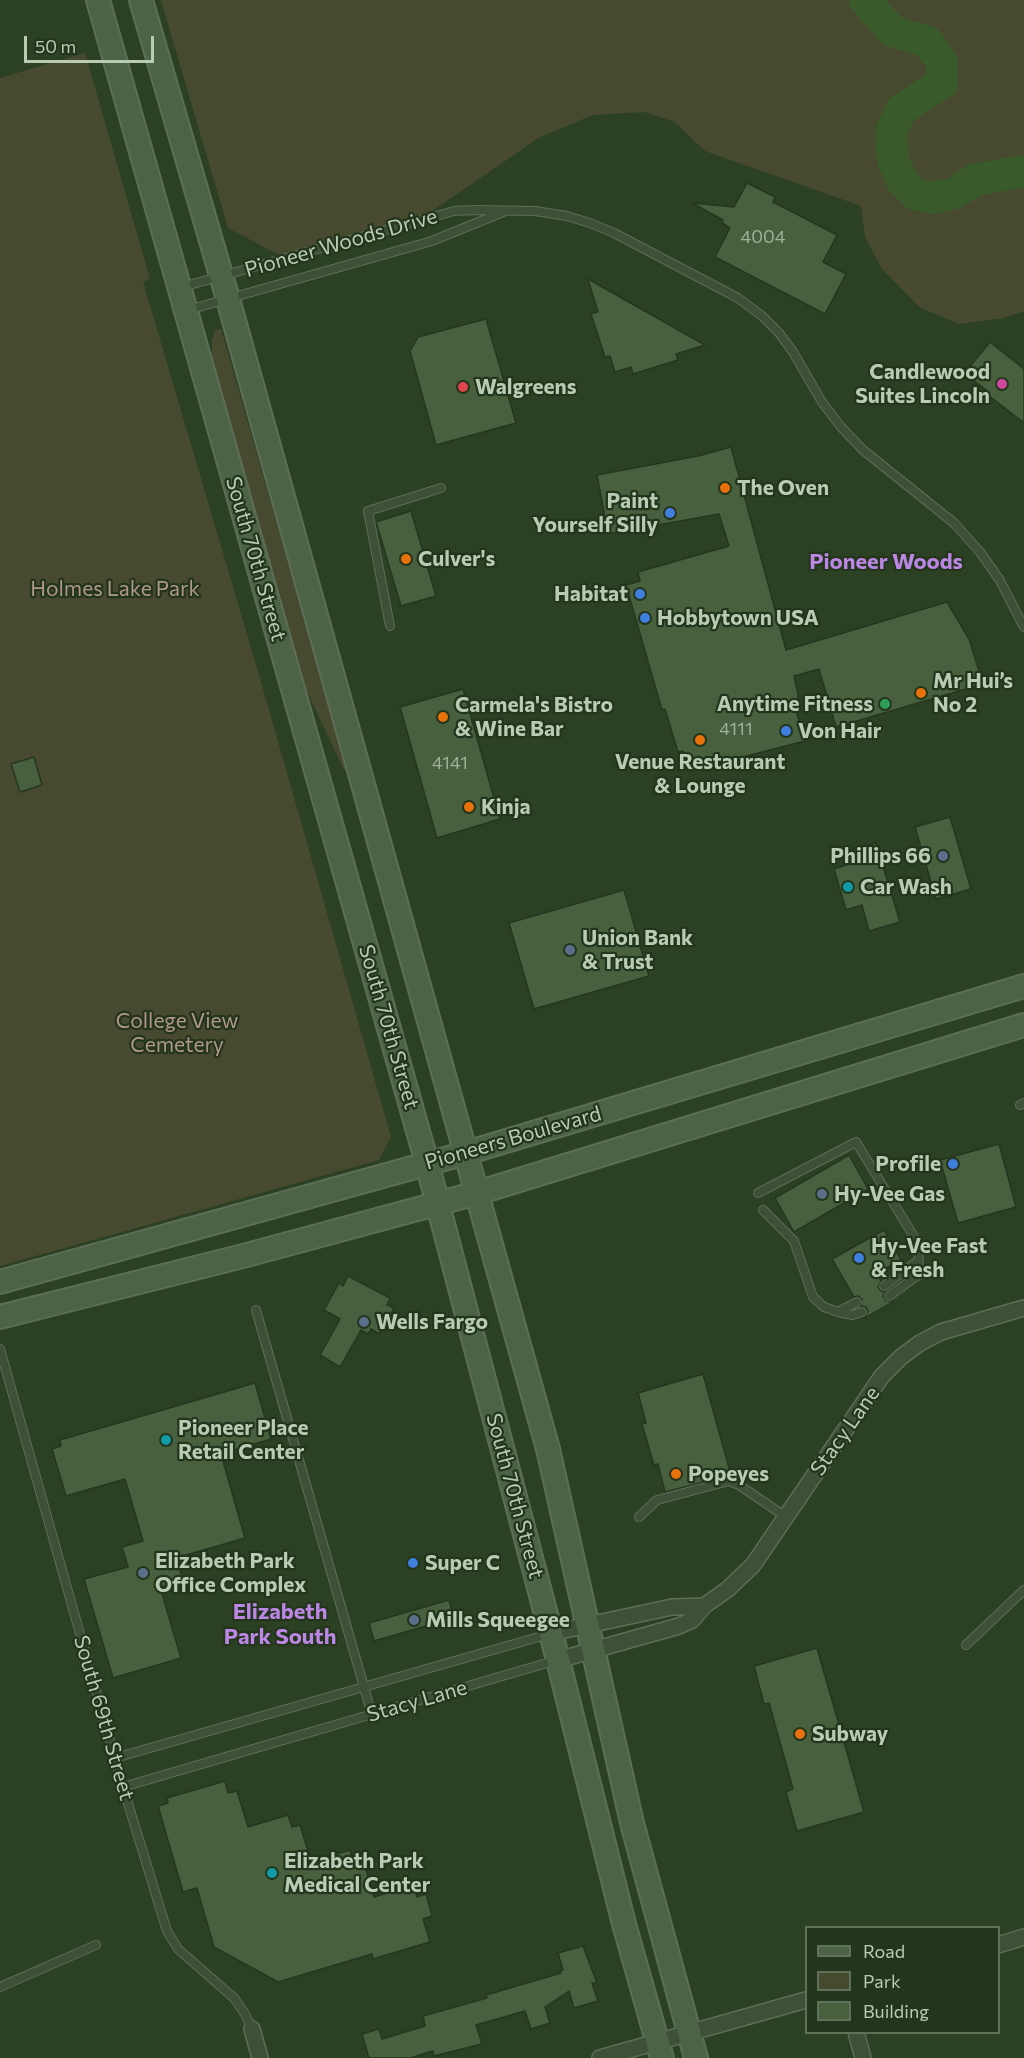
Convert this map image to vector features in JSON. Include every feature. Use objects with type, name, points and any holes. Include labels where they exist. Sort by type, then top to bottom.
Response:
[{"type":"main road","name":"South 70th Street","points":[[98,0],[428,1164],[558,1660],[624,1924],[659,2050]]},
{"type":"main road","name":"South 70th Street","points":[[141,0],[228,299],[548,1449],[632,1822],[696,2058]]},
{"type":"main road","name":"Pioneers Boulevard","points":[[0,1282],[428,1164],[1024,986]]},
{"type":"main road","name":"Pioneers Boulevard","points":[[0,1317],[243,1256],[477,1193],[1024,1025]]},
{"type":"street","name":"Stacy Lane","points":[[558,1660],[679,1626],[692,1620],[705,1606],[743,1575],[786,1517],[882,1376],[901,1357],[920,1343],[941,1332],[1024,1308]]},
{"type":"street","name":"Stacy Lane","points":[[551,1633],[672,1607],[705,1606]]},
{"type":"street","points":[[1000,1945],[1024,1937]]},
{"type":"street","points":[[600,2058],[659,2050],[688,2032],[805,2001]]},
{"type":"street","name":"South 69th Street","points":[[252,2028],[260,2058]]},
{"type":"street","points":[[857,2034],[863,2058]]},
{"type":"lane","name":"Pioneer Woods Drive","points":[[179,288],[454,212],[535,211],[567,216],[590,223],[614,233],[738,298],[762,316],[779,333],[793,352],[822,402],[862,450],[954,523],[980,552],[999,579],[1024,627]]},
{"type":"lane","name":"Pioneer Woods Drive","points":[[185,311],[432,241],[504,212]]},
{"type":"lane","points":[[390,626],[368,511],[441,488]]},
{"type":"lane","points":[[758,1193],[856,1142],[916,1240],[919,1260],[917,1276],[890,1296]]},
{"type":"lane","points":[[763,1210],[794,1241],[813,1297],[824,1307],[838,1312],[852,1315],[862,1312]]},
{"type":"lane","points":[[884,1286],[919,1260]]},
{"type":"lane","points":[[838,1312],[857,1302]]},
{"type":"lane","points":[[256,1310],[372,1715]]},
{"type":"lane","name":"South 69th Street","points":[[0,1349],[123,1787],[167,1930],[178,1949],[234,1998],[252,2028]]},
{"type":"lane","points":[[639,1518],[657,1500],[729,1481],[739,1485],[786,1517]]},
{"type":"lane","points":[[966,1645],[1024,1590]]},
{"type":"lane","name":"Stacy Lane","points":[[115,1758],[551,1633]]},
{"type":"lane","name":"Stacy Lane","points":[[123,1787],[558,1660]]},
{"type":"lane","points":[[0,1987],[96,1946]]},
{"type":"green space","points":[[161,0],[1024,0],[1024,311],[1003,318],[959,324],[919,307],[882,269],[865,237],[861,206],[705,151],[675,122],[644,112],[593,115],[540,137],[419,220],[285,258],[228,228]]},
{"type":"green space","name":"College View Cemetery","points":[[85,53],[150,279],[143,282],[257,668],[391,1137],[379,1160],[0,1266],[0,78]]},
{"type":"green space","points":[[221,329],[347,770],[344,770],[299,674],[212,370],[212,339],[215,330]]},
{"type":"building","points":[[747,183],[775,197],[773,202],[837,235],[823,262],[846,274],[825,314],[715,257],[730,228],[722,223],[723,220],[692,203],[734,207]]},
{"type":"building","points":[[588,279],[705,345],[676,354],[678,360],[633,374],[631,367],[615,372],[610,356],[605,357],[591,314],[598,312]]},
{"type":"building","name":"Walgreens","points":[[486,319],[516,423],[436,445],[410,351],[418,337]]},
{"type":"building","name":"Candlewood Suites Lincoln","points":[[990,342],[1024,369],[1024,423],[984,392],[986,390],[972,379],[974,376],[967,370]]},
{"type":"building","points":[[731,447],[786,650],[947,602],[969,639],[983,684],[836,727],[819,669],[794,676],[798,694],[797,714],[805,741],[704,767],[703,761],[688,765],[683,751],[678,752],[665,709],[662,710],[626,585],[640,581],[638,572],[729,546],[719,514],[608,534],[597,475],[698,456]]},
{"type":"building","name":"Culver's","points":[[411,511],[436,596],[401,606],[376,522]]},
{"type":"building","points":[[463,689],[500,819],[437,838],[400,707]]},
{"type":"building","points":[[34,757],[42,785],[20,792],[11,764]]},
{"type":"building","points":[[950,817],[971,889],[936,899],[915,827]]},
{"type":"building","points":[[876,843],[900,922],[869,931],[862,905],[846,910],[834,869],[849,864],[845,852]]},
{"type":"building","points":[[624,890],[649,976],[534,1009],[509,923]]},
{"type":"building","points":[[999,1144],[1016,1207],[958,1223],[940,1160]]},
{"type":"building","name":"Hy-Vee Gas","points":[[849,1155],[868,1189],[794,1232],[775,1198]]},
{"type":"building","points":[[884,1230],[901,1260],[877,1273],[881,1281],[878,1287],[885,1292],[883,1296],[885,1300],[893,1302],[865,1318],[868,1311],[866,1307],[861,1306],[862,1299],[858,1296],[854,1297],[832,1259]]},
{"type":"building","name":"Wells Fargo","points":[[348,1276],[390,1298],[387,1305],[394,1308],[386,1330],[382,1328],[379,1334],[371,1329],[368,1334],[361,1330],[340,1367],[320,1355],[340,1319],[324,1310],[339,1283],[343,1286]]},
{"type":"building","points":[[703,1374],[731,1475],[665,1492],[658,1464],[654,1465],[642,1424],[646,1423],[638,1393]]},
{"type":"building","points":[[255,1383],[271,1439],[221,1454],[245,1538],[176,1558],[183,1580],[160,1587],[181,1658],[113,1678],[84,1579],[128,1567],[122,1547],[143,1541],[125,1479],[66,1496],[52,1449],[61,1446],[60,1440]]},
{"type":"building","points":[[449,1600],[454,1618],[374,1641],[369,1623]]},
{"type":"building","points":[[817,1648],[864,1812],[797,1831],[786,1792],[793,1789],[769,1703],[764,1704],[754,1666]]},
{"type":"building","name":"Elizabeth Park Medical Center","points":[[225,1781],[228,1793],[237,1791],[248,1827],[288,1815],[292,1827],[300,1825],[311,1861],[350,1850],[353,1862],[363,1859],[374,1897],[414,1885],[417,1897],[426,1894],[432,1916],[423,1919],[430,1942],[373,1959],[372,1954],[278,1982],[214,1947],[197,1888],[183,1892],[158,1806],[168,1803],[167,1798]]},
{"type":"building","points":[[583,1946],[597,1983],[592,1983],[598,2001],[574,2008],[569,1991],[545,2007],[550,2023],[531,2029],[525,2011],[476,2025],[482,2044],[434,2056],[433,2051],[410,2058],[369,2058],[362,2034],[379,2029],[382,2039],[425,2026],[423,2016],[487,1998],[486,1995],[561,1973],[560,1971],[563,1970],[558,1953]]},
{"type":"waterway","points":[[865,0],[892,31],[928,42],[942,62],[942,83],[901,110],[891,133],[893,160],[902,181],[915,194],[934,198],[955,193],[974,180],[1024,171]]},
{"type":"place","name":"Candlewood Suites Lincoln","points":[[1002,384]]},
{"type":"place","name":"Walgreens","points":[[463,387]]},
{"type":"place","name":"The Oven","points":[[725,488]]},
{"type":"place","name":"Paint Yourself Silly","points":[[670,513]]},
{"type":"place","name":"Culver's","points":[[406,559]]},
{"type":"place","name":"Habitat","points":[[640,594]]},
{"type":"place","name":"Hobbytown USA","points":[[645,618]]},
{"type":"place","name":"Mr Hui’s No 2","points":[[921,693]]},
{"type":"place","name":"Anytime Fitness","points":[[885,704]]},
{"type":"place","name":"Carmela's Bistro & Wine Bar","points":[[443,717]]},
{"type":"place","name":"Von Hair","points":[[786,731]]},
{"type":"place","name":"Venue Restaurant & Lounge","points":[[700,740]]},
{"type":"place","name":"Kinja","points":[[469,807]]},
{"type":"place","name":"Phillips 66","points":[[943,856]]},
{"type":"place","name":"Car Wash","points":[[848,887]]},
{"type":"place","name":"Union Bank & Trust","points":[[570,950]]},
{"type":"place","name":"Profile","points":[[953,1164]]},
{"type":"place","name":"Hy-Vee Gas","points":[[822,1194]]},
{"type":"place","name":"Hy-Vee Fast & Fresh","points":[[859,1258]]},
{"type":"place","name":"Wells Fargo","points":[[364,1322]]},
{"type":"place","name":"Pioneer Place Retail Center","points":[[166,1440]]},
{"type":"place","name":"Popeyes","points":[[676,1474]]},
{"type":"place","name":"Super C","points":[[413,1563]]},
{"type":"place","name":"Elizabeth Park Office Complex","points":[[143,1573]]},
{"type":"place","name":"Mills Squeegee","points":[[414,1620]]},
{"type":"place","name":"Subway","points":[[800,1734]]},
{"type":"place","name":"Elizabeth Park Medical Center","points":[[272,1873]]},
{"type":"district","name":"Pioneer Woods","points":[[886,562]]},
{"type":"district","name":"Elizabeth Park South","points":[[280,1625]]},
{"type":"park label","name":"Holmes Lake Park","points":[[115,589]]}]
